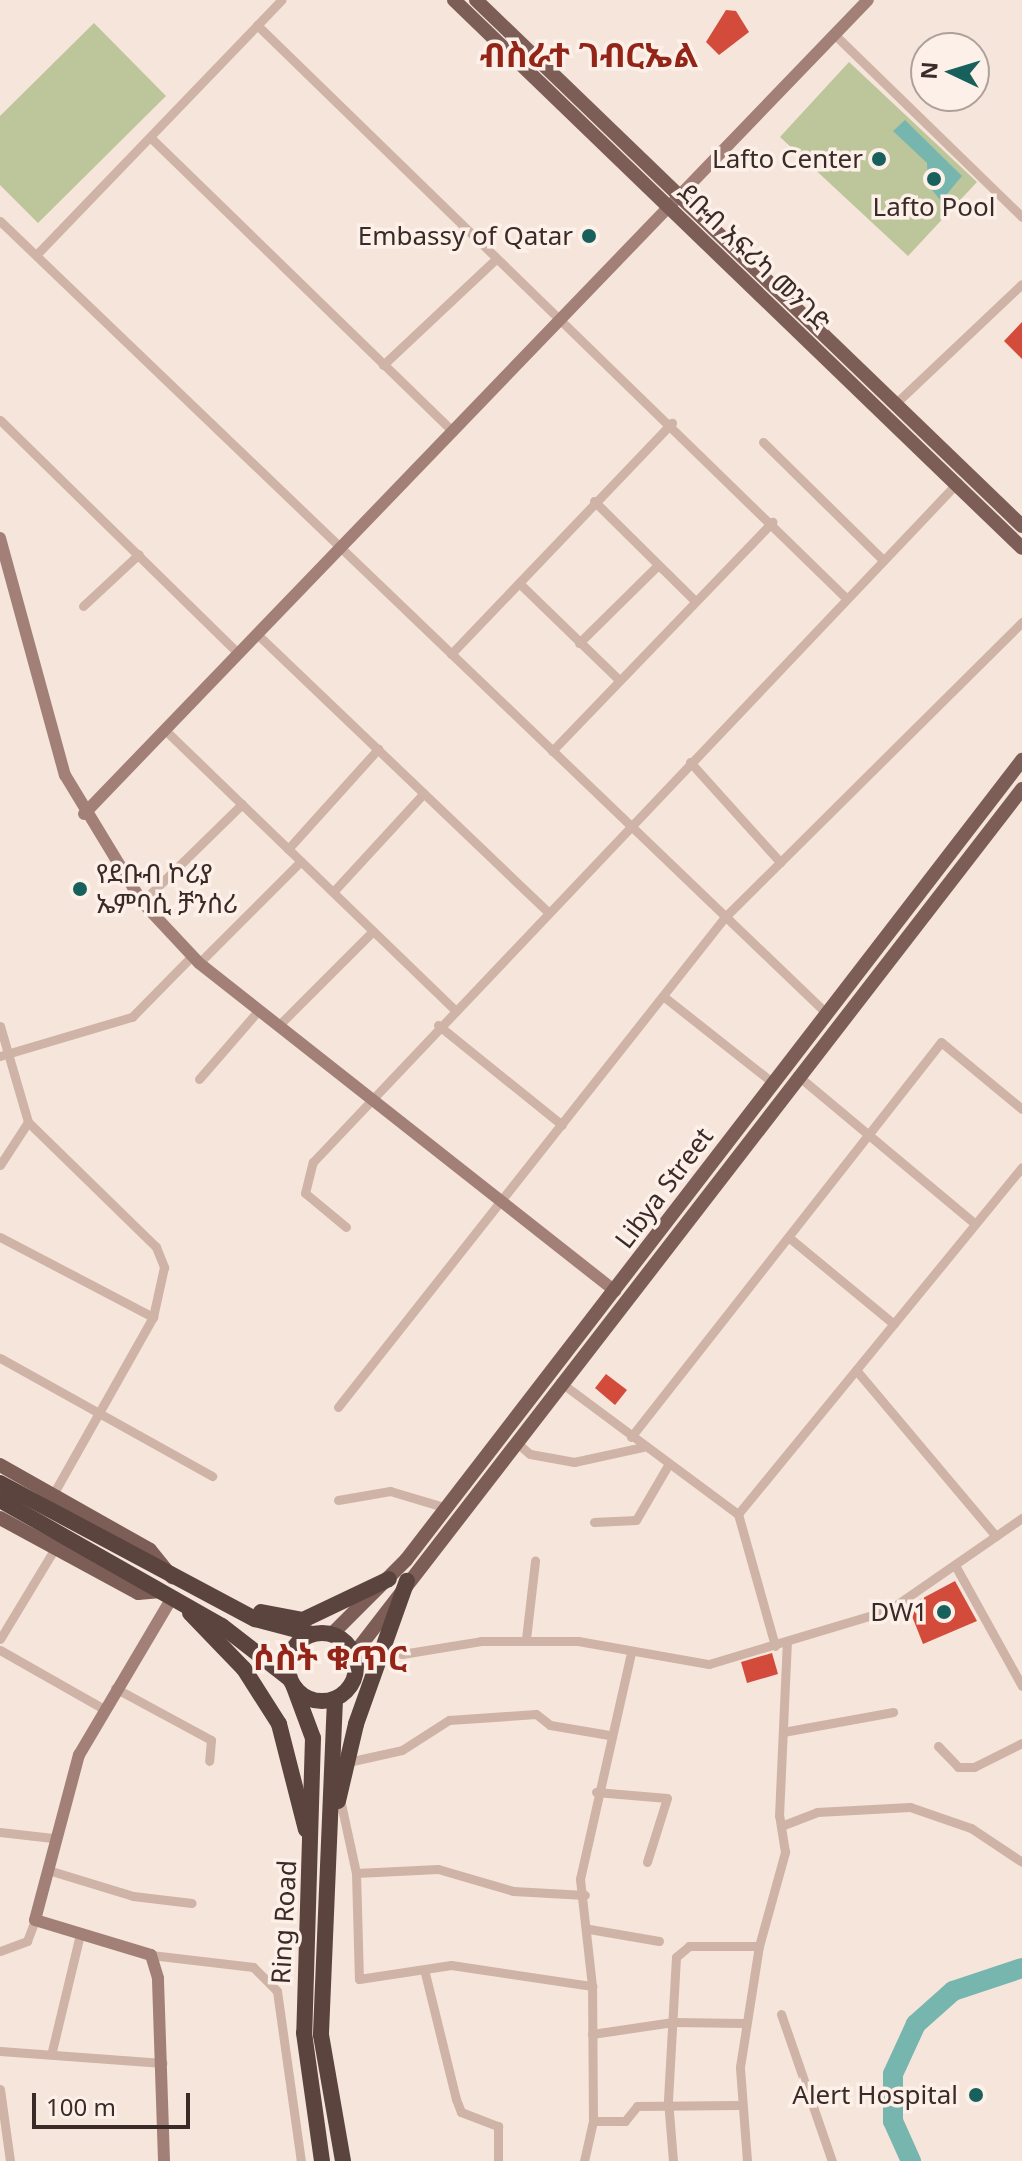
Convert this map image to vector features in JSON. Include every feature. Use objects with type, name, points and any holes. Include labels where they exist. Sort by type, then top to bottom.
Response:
[{"type":"highway","points":[[0,1483],[223,1603],[282,1629],[332,1634],[354,1654],[351,1685],[335,1699],[308,1698],[292,1683],[291,1651],[312,1634]]},
{"type":"highway","name":"Ring Road","points":[[0,1500],[258,1649],[292,1683],[313,1738],[304,2033],[322,2161]]},
{"type":"highway","points":[[223,1603],[303,1620],[389,1579]]},
{"type":"highway","points":[[331,1830],[383,1647],[407,1581]]},
{"type":"highway","points":[[171,1597],[244,1669],[279,1724],[311,1851]]},
{"type":"highway","name":"Ring Road","points":[[335,1699],[321,2035],[343,2161]]},
{"type":"main road","name":"ደቡብ አፍሪካ መንገድ","points":[[468,3],[683,195],[896,403],[1022,548]]},
{"type":"main road","name":"ደቡብ አፍሪካ መንገድ","points":[[468,3],[668,208],[962,478],[1022,526]]},
{"type":"main road","name":"Libya Street","points":[[332,1634],[389,1579],[447,1508],[825,1012],[1022,760]]},
{"type":"main road","name":"Libya Street","points":[[354,1654],[407,1581],[565,1385],[1022,789]]},
{"type":"main road","points":[[0,1465],[150,1550],[172,1577]]},
{"type":"main road","points":[[0,1518],[138,1593],[171,1597]]},
{"type":"street","points":[[36,255],[281,0]]},
{"type":"street","points":[[84,814],[342,550],[868,0]]},
{"type":"street","points":[[257,25],[495,260],[562,317],[672,423],[846,598]]},
{"type":"street","points":[[835,35],[1022,217]]},
{"type":"street","points":[[151,138],[453,432]]},
{"type":"street","points":[[0,221],[825,1012]]},
{"type":"street","points":[[383,365],[495,260]]},
{"type":"street","points":[[896,403],[1022,284]]},
{"type":"street","points":[[0,420],[239,654]]},
{"type":"street","points":[[451,654],[594,501],[672,423]]},
{"type":"street","points":[[763,442],[883,560]]},
{"type":"street","points":[[346,1227],[305,1193],[304,1175],[368,1099],[962,478]]},
{"type":"street","points":[[594,501],[693,599]]},
{"type":"street","points":[[552,751],[693,599],[772,522]]},
{"type":"street","points":[[0,538],[65,775],[84,814],[142,902],[195,959],[258,1011],[368,1099],[503,1200],[615,1291]]},
{"type":"street","points":[[83,606],[139,554]]},
{"type":"street","points":[[579,643],[658,565]]},
{"type":"street","points":[[519,583],[618,679]]},
{"type":"street","points":[[338,1407],[725,917],[1022,622]]},
{"type":"street","points":[[258,635],[547,911]]},
{"type":"street","points":[[166,731],[454,1009]]},
{"type":"street","points":[[288,849],[378,749]]},
{"type":"street","points":[[690,762],[780,862]]},
{"type":"street","points":[[333,892],[424,793]]},
{"type":"street","points":[[142,902],[242,804]]},
{"type":"street","points":[[5,1054],[132,1017],[301,861]]},
{"type":"street","points":[[278,1026],[373,931]]},
{"type":"street","points":[[663,996],[773,1083]]},
{"type":"street","points":[[199,1079],[258,1011]]},
{"type":"street","points":[[438,1025],[562,1125]]},
{"type":"street","points":[[0,1026],[5,1054],[28,1122],[156,1247],[164,1286],[153,1317],[54,1493]]},
{"type":"street","points":[[631,1437],[792,1240],[941,1042],[1022,1109]]},
{"type":"street","points":[[785,1066],[975,1224]]},
{"type":"street","points":[[0,1165],[28,1122]]},
{"type":"street","points":[[738,1514],[975,1224],[1018,1178],[1022,1167]]},
{"type":"street","points":[[0,1237],[153,1317]]},
{"type":"street","points":[[792,1240],[894,1324]]},
{"type":"street","points":[[0,1358],[212,1476]]},
{"type":"street","points":[[856,1370],[996,1536]]},
{"type":"street","points":[[551,1375],[667,1467],[738,1514],[775,1646]]},
{"type":"street","points":[[516,1442],[530,1454],[574,1462],[643,1447]]},
{"type":"street","points":[[594,1522],[636,1520],[667,1467]]},
{"type":"street","points":[[338,1500],[390,1491],[447,1508]]},
{"type":"street","points":[[383,1647],[414,1653],[526,1639],[709,1664],[889,1610],[956,1567],[1022,1518]]},
{"type":"street","points":[[0,1639],[54,1550]]},
{"type":"street","points":[[526,1639],[535,1561]]},
{"type":"street","points":[[956,1567],[1022,1686]]},
{"type":"street","points":[[0,1951],[27,1941],[48,1870],[53,1838],[79,1755],[115,1688],[171,1597]]},
{"type":"street","points":[[747,2161],[738,2105],[744,2023],[759,1946],[780,1884],[787,1642]]},
{"type":"street","points":[[0,1650],[104,1709]]},
{"type":"street","points":[[584,2161],[593,2121],[592,1986],[589,1929],[580,1879],[596,1792],[631,1652]]},
{"type":"street","points":[[115,1688],[211,1740],[209,1761]]},
{"type":"street","points":[[783,1732],[893,1712]]},
{"type":"street","points":[[348,1762],[402,1750],[449,1720],[536,1714],[550,1725],[609,1735]]},
{"type":"street","points":[[938,1746],[958,1767],[974,1767],[1022,1743]]},
{"type":"street","points":[[596,1792],[667,1798],[647,1862]]},
{"type":"street","points":[[340,1796],[356,1873],[355,1975],[425,1973],[475,1967],[592,1986]]},
{"type":"street","points":[[781,1826],[817,1812],[910,1807],[971,1828],[1022,1862]]},
{"type":"street","points":[[0,1832],[53,1838]]},
{"type":"street","points":[[356,1873],[438,1869],[513,1891],[585,1895]]},
{"type":"street","points":[[48,1870],[133,1896],[192,1903]]},
{"type":"street","points":[[35,1920],[151,1955],[253,1967],[277,1991],[301,2161]]},
{"type":"street","points":[[589,1929],[659,1941]]},
{"type":"street","points":[[52,2051],[80,1934]]},
{"type":"street","points":[[673,2161],[670,2106],[673,2022],[682,1947],[759,1946]]},
{"type":"street","points":[[151,1955],[163,2063],[164,2161]]},
{"type":"street","points":[[425,1973],[461,2112],[498,2126],[498,2161]]},
{"type":"street","points":[[781,2014],[832,2161]]},
{"type":"street","points":[[592,2034],[673,2022],[744,2023]]},
{"type":"street","points":[[0,2051],[52,2051],[163,2063]]},
{"type":"street","points":[[0,2089],[9,2160]]},
{"type":"street","points":[[593,2121],[625,2121],[637,2106],[738,2105]]},
{"type":"green space","points":[[94,23],[166,96],[38,223],[0,185],[0,116]]},
{"type":"green space","name":"Lafto Center","points":[[849,62],[977,182],[908,256],[780,137]]},
{"type":"water","points":[[905,120],[962,176],[941,201],[928,185],[927,163],[893,131]]},
{"type":"building","points":[[726,10],[736,11],[749,32],[719,55],[706,42]]},
{"type":"building","points":[[1022,322],[1022,359],[1004,341]]},
{"type":"building","points":[[606,1374],[627,1390],[615,1405],[595,1388]]},
{"type":"building","name":"DW1","points":[[955,1581],[977,1621],[923,1644],[908,1606]]},
{"type":"building","points":[[772,1653],[778,1674],[747,1683],[741,1662]]},
{"type":"waterway","points":[[911,2161],[893,2121],[893,2074],[916,2024],[953,1991],[1022,1968]]},
{"type":"place","name":"Lafto Center","points":[[879,159]]},
{"type":"place","name":"Lafto Pool","points":[[934,179]]},
{"type":"place","name":"Embassy of Qatar","points":[[589,236]]},
{"type":"place","name":"የደቡብ ኮሪያ ኤምባሲ ቻንሰሪ","points":[[80,889]]},
{"type":"place","name":"DW1","points":[[944,1612]]},
{"type":"place","name":"Alert Hospital","points":[[976,2095]]},
{"type":"district","name":"ብስራተ ገብርኤል","points":[[589,55]]},
{"type":"district","name":"ሶስት ቁጥር","points":[[330,1658]]}]
